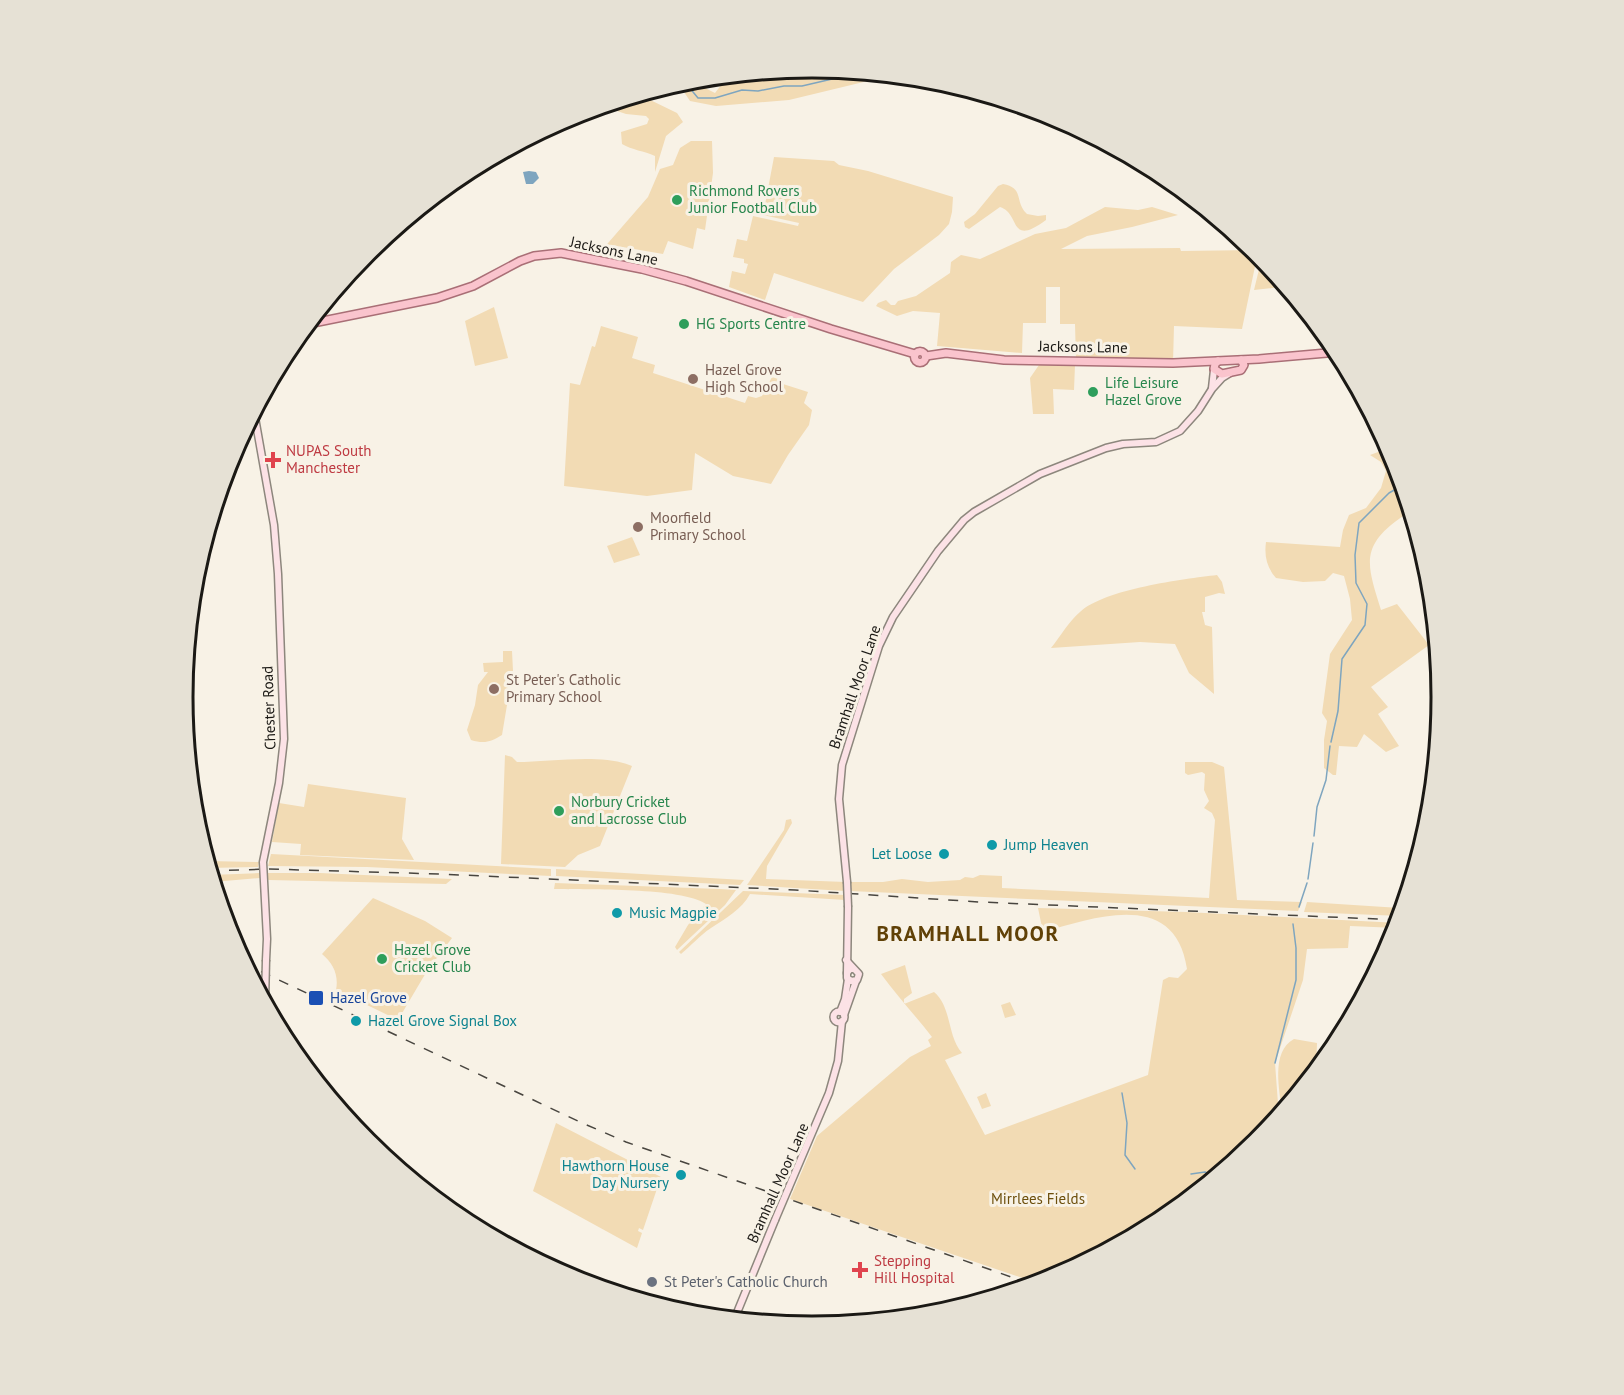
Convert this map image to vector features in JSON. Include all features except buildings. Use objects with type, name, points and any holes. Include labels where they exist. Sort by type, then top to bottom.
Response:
[{"type":"main road","name":"Jacksons Lane","points":[[320,322],[457,293],[520,261],[534,256],[561,253],[588,257],[686,281],[915,354],[921,351],[926,356],[946,353],[1004,360],[1242,363],[1259,359],[1327,353]]},
{"type":"main road","points":[[1214,370],[1218,361]]},
{"type":"main road","name":"Jacksons Lane","points":[[1168,363],[1203,366],[1222,374],[1230,373]]},
{"type":"main road","points":[[1230,373],[1241,370],[1242,363]]},
{"type":"street","name":"Bramhall Moor Lane","points":[[1212,389],[1214,370]]},
{"type":"street","name":"Bramhall Moor Lane","points":[[737,1313],[826,1102],[838,1054],[840,1017],[845,999],[847,976],[845,959],[848,908],[839,799],[842,765],[879,646],[893,617],[938,551],[964,520],[974,512],[1040,474],[1106,448],[1118,444],[1156,442],[1180,431],[1198,411],[1212,389],[1230,373]]},
{"type":"street","name":"Chester Road","points":[[256,424],[274,525],[279,592],[284,739],[282,765],[263,862],[267,939],[265,989]]},
{"type":"street","points":[[845,959],[854,969],[850,969],[847,976],[851,981],[856,981]]},
{"type":"street","name":"Bramhall Moor Lane","points":[[840,1017],[859,974],[854,969]]},
{"type":"green space","points":[[776,79],[869,81],[789,100],[716,106],[690,101],[684,92],[704,88],[715,93],[721,85]]},
{"type":"green space","points":[[650,100],[677,113],[683,122],[666,136],[655,172],[655,156],[622,144],[621,132],[647,124],[649,119],[646,116],[615,110]]},
{"type":"green space","name":"Richmond Rovers Junior Football Club","points":[[691,141],[712,141],[713,173],[705,230],[697,228],[693,249],[668,241],[663,254],[611,245],[607,252],[602,250],[648,197],[660,169],[673,165],[680,148]]},
{"type":"green space","points":[[774,157],[834,161],[839,165],[868,171],[953,197],[949,224],[939,235],[894,269],[863,302],[774,273],[765,300],[729,287],[732,271],[745,274],[748,264],[744,263],[744,259],[733,257],[737,239],[747,241],[753,216],[798,226],[799,223],[763,215]]},
{"type":"green space","points":[[1003,184],[1017,192],[1027,214],[1046,215],[1046,220],[1034,228],[1026,231],[1020,230],[1006,210],[1000,207],[969,229],[965,227],[964,222],[975,214],[998,186]]},
{"type":"green space","points":[[1105,207],[1138,210],[1152,207],[1178,215],[1087,236],[1061,249],[1240,250],[1255,265],[1242,329],[1174,326],[1173,363],[1076,361],[1075,324],[1060,324],[1060,287],[1046,287],[1046,323],[1023,323],[1022,353],[937,346],[940,313],[913,311],[897,316],[876,306],[886,300],[891,305],[895,305],[898,301],[916,296],[950,273],[951,262],[961,255],[980,259],[1035,234],[1066,228]]},
{"type":"green space","points":[[1259,269],[1277,287],[1254,290]]},
{"type":"green space","points":[[494,307],[508,358],[475,366],[465,321]]},
{"type":"green space","points":[[601,326],[638,337],[632,358],[655,365],[653,373],[745,403],[748,396],[756,398],[762,396],[772,377],[784,381],[783,384],[808,392],[804,403],[812,410],[809,425],[771,484],[733,476],[695,453],[692,490],[647,496],[564,486],[570,383],[580,385]]},
{"type":"green space","points":[[1039,365],[1075,365],[1074,390],[1053,389],[1054,414],[1033,414],[1030,378]]},
{"type":"green space","points":[[1380,451],[1405,518],[1403,516],[1389,527],[1373,547],[1370,557],[1372,581],[1381,610],[1397,604],[1429,645],[1371,687],[1388,707],[1378,714],[1399,746],[1386,752],[1364,734],[1357,747],[1339,746],[1336,775],[1333,775],[1324,768],[1327,721],[1322,713],[1330,654],[1352,620],[1344,576],[1333,573],[1325,581],[1303,582],[1276,578],[1267,562],[1266,542],[1340,547],[1349,515],[1366,508],[1381,488],[1386,471],[1381,462],[1370,455]]},
{"type":"green space","points":[[632,537],[640,555],[614,563],[607,546]]},
{"type":"green space","points":[[1217,575],[1222,582],[1225,594],[1219,593],[1205,597],[1205,612],[1202,612],[1205,625],[1212,627],[1214,694],[1189,673],[1175,644],[1140,642],[1051,648],[1068,624],[1080,612],[1107,597],[1145,586]]},
{"type":"green space","points":[[503,651],[512,651],[513,671],[508,671],[509,693],[502,735],[487,742],[471,740],[467,730],[475,705],[478,685],[488,672],[484,672],[483,663],[503,662]]},
{"type":"green space","name":"Norbury Cricket and Lacrosse Club","points":[[505,755],[517,762],[591,759],[620,762],[632,766],[600,846],[578,855],[565,867],[501,864]]},
{"type":"green space","points":[[1185,762],[1212,762],[1224,767],[1237,900],[1302,902],[1298,911],[850,891],[850,882],[883,882],[902,879],[928,882],[960,880],[980,875],[1002,876],[1002,888],[1209,898],[1215,820],[1212,813],[1204,808],[1209,801],[1204,790],[1205,774],[1202,772],[1188,775],[1185,773]]},
{"type":"green space","points":[[308,784],[406,798],[402,839],[414,860],[300,855],[301,844],[272,842],[279,803],[304,807]]},
{"type":"green space","points":[[791,819],[792,823],[767,866],[766,879],[846,882],[845,891],[747,885],[784,830],[786,820]]},
{"type":"green space","points":[[271,854],[551,869],[551,876],[367,867],[268,866]]},
{"type":"green space","points":[[215,861],[259,862],[258,867],[217,868]]},
{"type":"green space","points":[[556,869],[744,880],[740,885],[556,876]]},
{"type":"green space","points":[[260,873],[260,878],[221,881],[219,875]]},
{"type":"green space","points":[[267,873],[452,879],[446,884],[269,880]]},
{"type":"green space","points":[[555,883],[736,890],[725,905],[677,950],[675,947],[688,925],[706,904],[694,899],[656,892],[554,889]]},
{"type":"green space","points":[[743,891],[845,895],[845,900],[750,894],[733,913],[707,931],[681,954],[679,952]]},
{"type":"green space","name":"Hazel Grove Cricket Club","points":[[373,898],[425,921],[452,938],[427,971],[398,1020],[336,990],[337,979],[334,970],[322,954]]},
{"type":"green space","points":[[1307,902],[1395,908],[1392,916],[1304,912]]},
{"type":"green space","name":"Mirrlees Fields","points":[[1038,908],[1186,912],[1389,922],[1387,928],[1350,926],[1348,948],[1307,949],[1303,980],[1275,1063],[1278,1106],[1250,1136],[1189,1189],[1156,1213],[1086,1253],[1025,1279],[790,1199],[817,1136],[910,1057],[931,1046],[928,1040],[932,1037],[905,1004],[934,992],[944,1005],[957,1046],[962,1053],[945,1060],[985,1135],[1148,1075],[1163,980],[1169,977],[1178,978],[1187,969],[1180,944],[1167,927],[1150,918],[1130,915],[1109,916],[1043,932]]},
{"type":"green space","points":[[905,965],[912,993],[904,999],[904,1003],[881,974]]},
{"type":"green space","points":[[1010,1002],[1016,1015],[1005,1018],[1001,1005]]},
{"type":"green space","points":[[1294,1039],[1317,1043],[1317,1056],[1281,1102],[1279,1062],[1287,1045]]},
{"type":"green space","points":[[986,1093],[991,1106],[982,1109],[977,1097]]},
{"type":"green space","points":[[556,1123],[661,1177],[643,1230],[639,1228],[638,1231],[642,1233],[637,1248],[533,1191]]},
{"type":"water","points":[[523,172],[536,172],[539,178],[533,184],[526,184]]},
{"type":"waterway","points":[[691,90],[698,98],[715,98],[742,90],[758,91],[784,86],[802,86],[834,79]]},
{"type":"waterway","points":[[1331,742],[1338,711],[1342,659],[1365,625],[1367,604],[1356,583],[1355,555],[1359,523],[1396,489]]},
{"type":"waterway","points":[[1314,836],[1317,807],[1326,780],[1330,746]]},
{"type":"waterway","points":[[1308,879],[1313,843]]},
{"type":"waterway","points":[[1299,907],[1307,883]]},
{"type":"waterway","points":[[1275,1063],[1296,980],[1293,924]]},
{"type":"waterway","points":[[1122,1093],[1127,1123],[1125,1155],[1135,1169]]},
{"type":"waterway","points":[[1191,1174],[1208,1173]]},
{"type":"railway","points":[[218,871],[269,869],[439,874],[795,890],[980,902],[1390,920]]},
{"type":"railway","points":[[255,969],[626,1142],[1021,1280]]},
{"type":"place","name":"Richmond Rovers Junior Football Club","points":[[677,200]]},
{"type":"place","name":"HG Sports Centre","points":[[684,324]]},
{"type":"place","name":"Hazel Grove High School","points":[[693,379]]},
{"type":"place","name":"Life Leisure Hazel Grove","points":[[1093,392]]},
{"type":"place","name":"NUPAS South Manchester","points":[[273,460]]},
{"type":"place","name":"Moorfield Primary School","points":[[638,527]]},
{"type":"place","name":"St Peter's Catholic Primary School","points":[[494,689]]},
{"type":"place","name":"Norbury Cricket and Lacrosse Club","points":[[559,811]]},
{"type":"place","name":"Jump Heaven","points":[[992,845]]},
{"type":"place","name":"Let Loose","points":[[944,854]]},
{"type":"place","name":"Music Magpie","points":[[617,913]]},
{"type":"place","name":"Hazel Grove Cricket Club","points":[[382,959]]},
{"type":"place","name":"Hazel Grove","points":[[316,998]]},
{"type":"place","name":"Hazel Grove Signal Box","points":[[356,1021]]},
{"type":"place","name":"Hawthorn House Day Nursery","points":[[681,1175]]},
{"type":"place","name":"Stepping Hill Hospital","points":[[860,1270]]},
{"type":"place","name":"St Peter's Catholic Church","points":[[652,1282]]},
{"type":"district","name":"BRAMHALL MOOR","points":[[968,934]]}]
